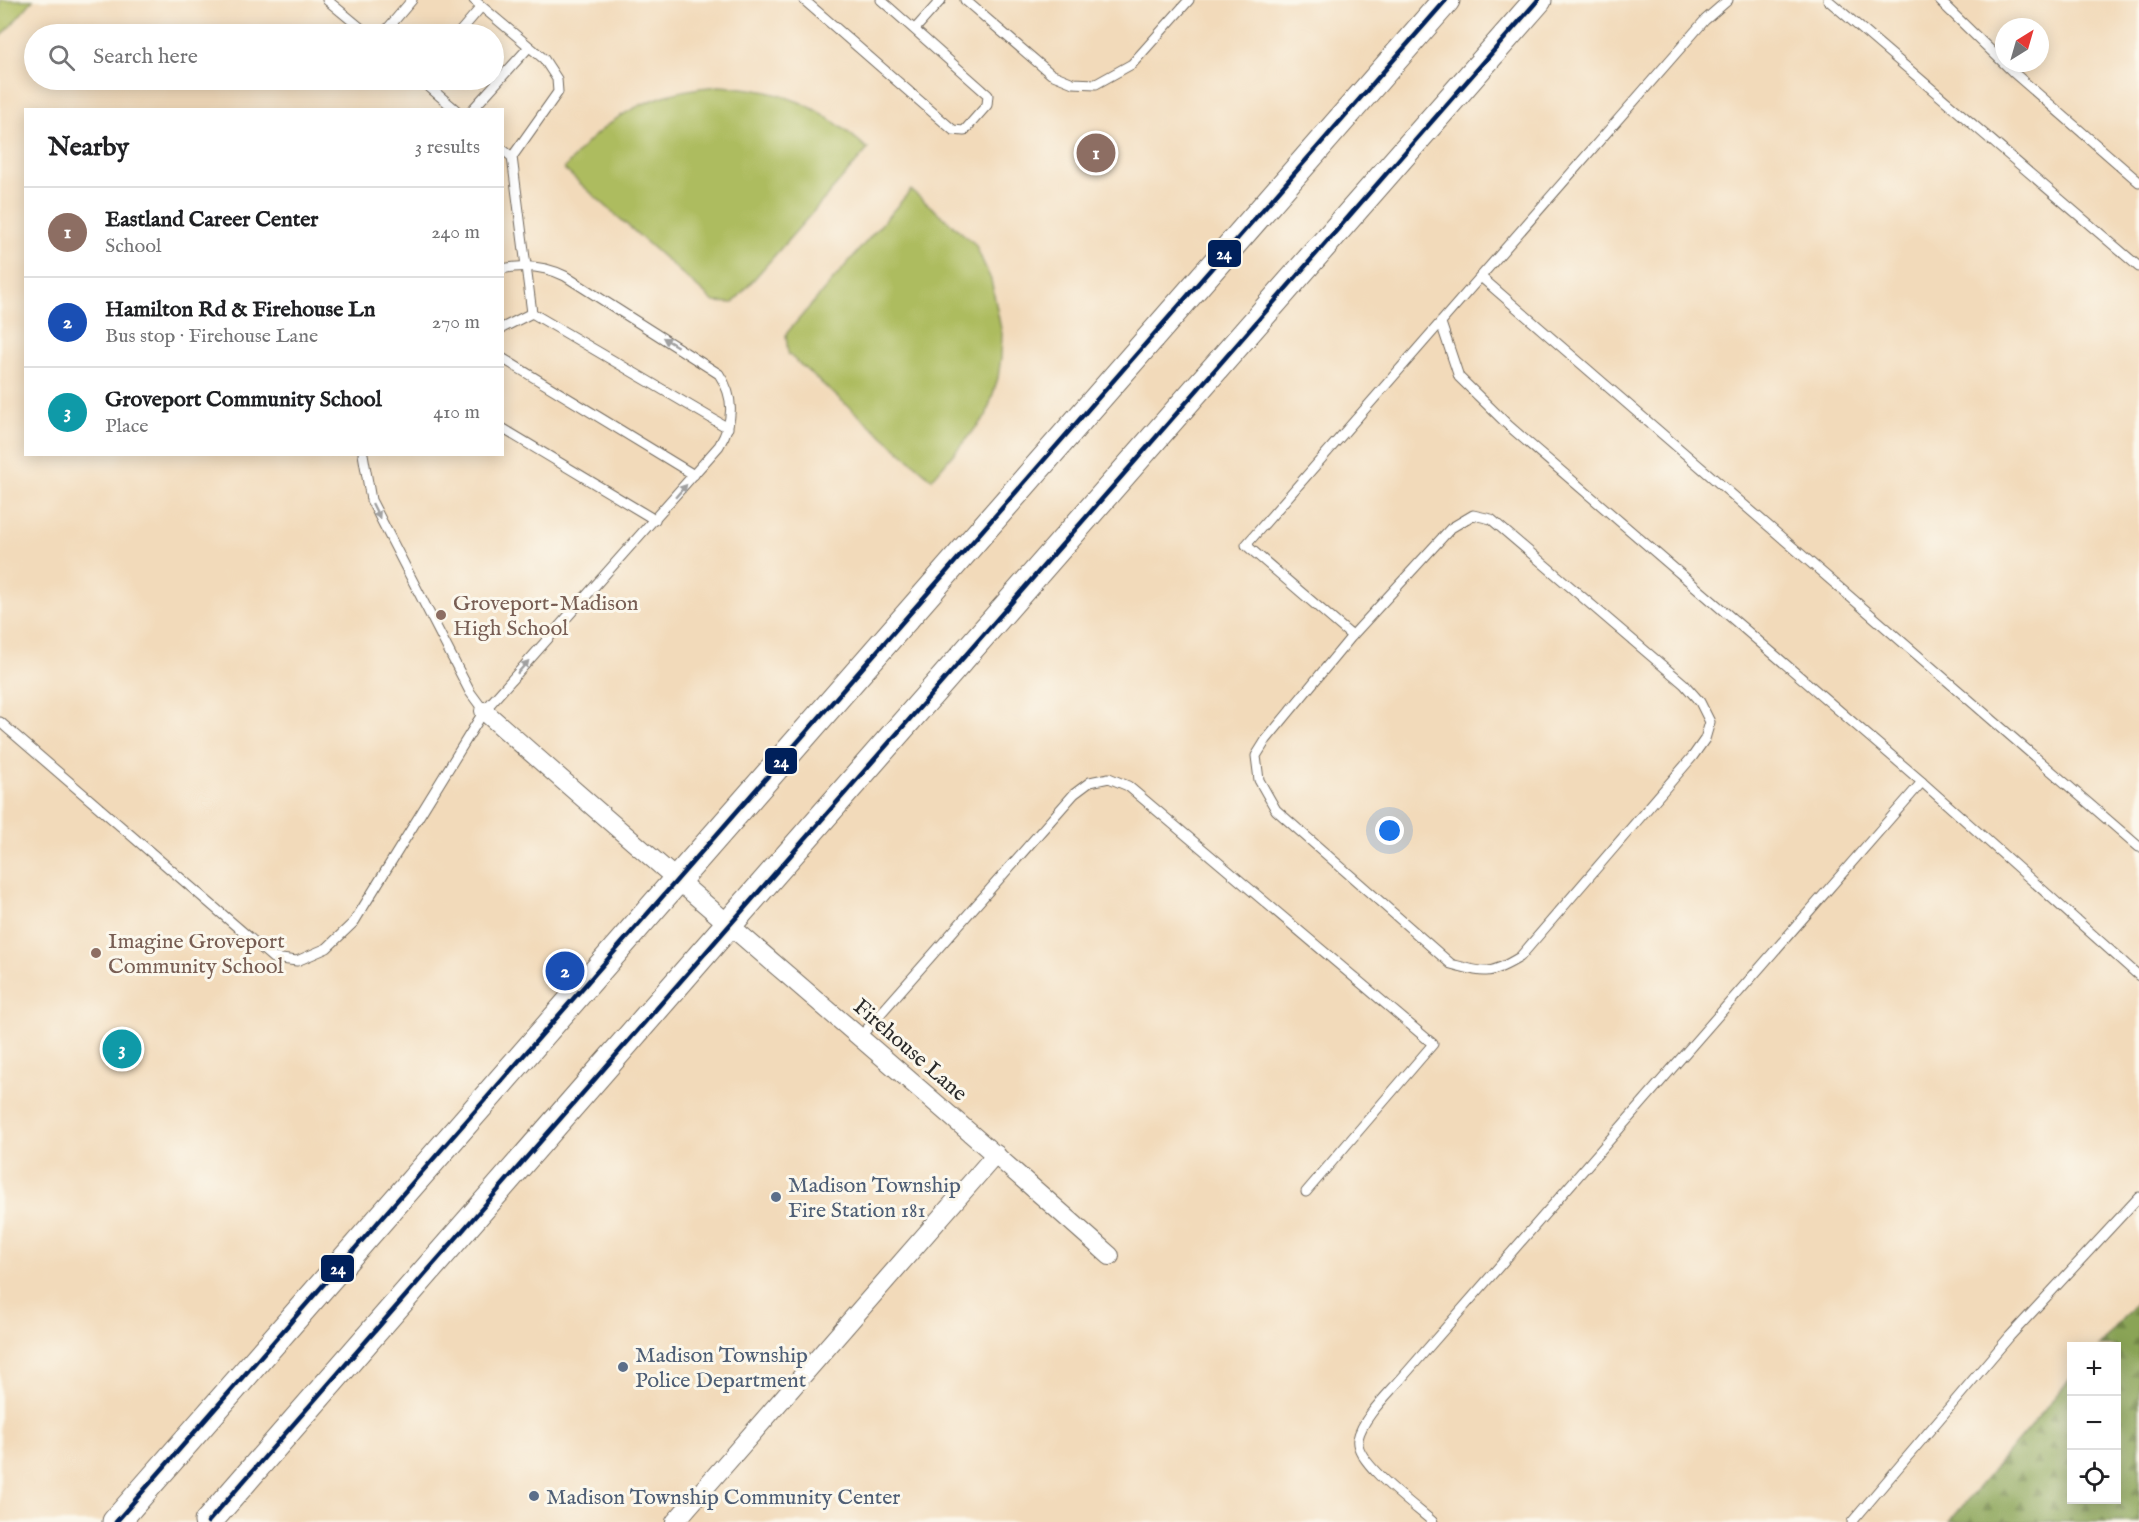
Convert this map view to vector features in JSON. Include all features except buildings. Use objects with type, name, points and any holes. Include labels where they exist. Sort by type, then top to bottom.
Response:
[{"type":"main road","points":[[116,1522],[1446,0]]},
{"type":"main road","points":[[208,1522],[1538,0]]},
{"type":"street","name":"Firehouse Lane","points":[[484,711],[996,1154],[1110,1256]]},
{"type":"street","points":[[675,1522],[996,1154]]},
{"type":"lane","points":[[392,24],[412,0]]},
{"type":"lane","points":[[804,0],[953,130],[964,131],[987,105],[988,95],[881,0]]},
{"type":"lane","points":[[915,29],[941,0]]},
{"type":"lane","points":[[965,0],[1051,74],[1073,83],[1096,84],[1132,64],[1189,0]]},
{"type":"lane","points":[[1352,636],[1246,545],[1706,20],[1728,0]]},
{"type":"lane","points":[[1828,0],[2139,267]]},
{"type":"lane","points":[[1939,0],[2014,73],[2139,182]]},
{"type":"lane","points":[[333,2],[357,24]]},
{"type":"lane","points":[[464,24],[478,3],[502,24]]},
{"type":"lane","points":[[504,25],[544,59],[557,79],[558,92],[512,157],[532,313]]},
{"type":"lane","points":[[504,75],[529,47]]},
{"type":"lane","points":[[433,90],[454,108]]},
{"type":"lane","points":[[474,108],[490,90]]},
{"type":"lane","points":[[504,151],[512,157]]},
{"type":"lane","points":[[0,722],[273,958],[297,961],[327,948],[354,922],[484,711],[694,475],[719,446],[728,428],[732,412],[731,399],[726,384],[719,374],[552,269],[527,266],[504,269]]},
{"type":"lane","points":[[1481,277],[2139,848]]},
{"type":"lane","points":[[504,327],[532,313]]},
{"type":"lane","points":[[532,313],[728,428]]},
{"type":"lane","points":[[1441,323],[1460,377],[1509,426],[1922,782],[2139,976]]},
{"type":"lane","points":[[504,359],[694,475]]},
{"type":"lane","points":[[504,429],[655,520]]},
{"type":"lane","points":[[363,456],[371,500],[470,692],[484,711]]},
{"type":"lane","points":[[1473,515],[1491,519],[1684,684],[1700,702],[1710,722],[1705,739],[1693,756],[1520,957],[1498,970],[1478,971],[1451,964],[1276,810],[1259,780],[1256,756],[1266,740],[1352,636],[1452,528],[1473,515]]},
{"type":"lane","points":[[860,1037],[1074,794],[1090,782],[1109,778],[1128,786],[1433,1044],[1306,1192]]},
{"type":"lane","points":[[1433,1522],[1376,1473],[1360,1455],[1357,1441],[1362,1427],[1401,1379],[1852,865],[1922,782]]},
{"type":"lane","points":[[1852,1522],[2010,1336],[2139,1197]]},
{"type":"green space","points":[[0,0],[33,0],[0,38]]},
{"type":"green space","points":[[719,86],[764,91],[800,103],[833,121],[868,149],[733,303],[714,302],[564,169],[592,138],[620,116],[667,95]]},
{"type":"green space","points":[[911,190],[975,244],[991,280],[1002,334],[998,378],[986,416],[932,479],[788,354],[786,334]]},
{"type":"green space","points":[[2139,1299],[2139,1522],[1949,1522],[2067,1383],[2067,1504],[2121,1504],[2121,1342],[2102,1342]]},
{"type":"transit line","name":"24","points":[[116,1522],[1446,0]]},
{"type":"transit line","name":"24","points":[[208,1522],[1538,0]]},
{"type":"place","name":"Eastland Career Center","points":[[1096,153]]},
{"type":"place","name":"Groveport-Madison High School","points":[[441,615]]},
{"type":"place","name":"Imagine Groveport Community School","points":[[96,953]]},
{"type":"place","name":"Hamilton Rd & Firehouse Ln","points":[[565,971]]},
{"type":"place","name":"Groveport Community School","points":[[122,1049]]},
{"type":"place","name":"Madison Township Fire Station 181","points":[[776,1197]]},
{"type":"place","name":"Madison Township Police Department","points":[[623,1367]]},
{"type":"place","name":"Madison Township Community Center","points":[[534,1496]]}]
